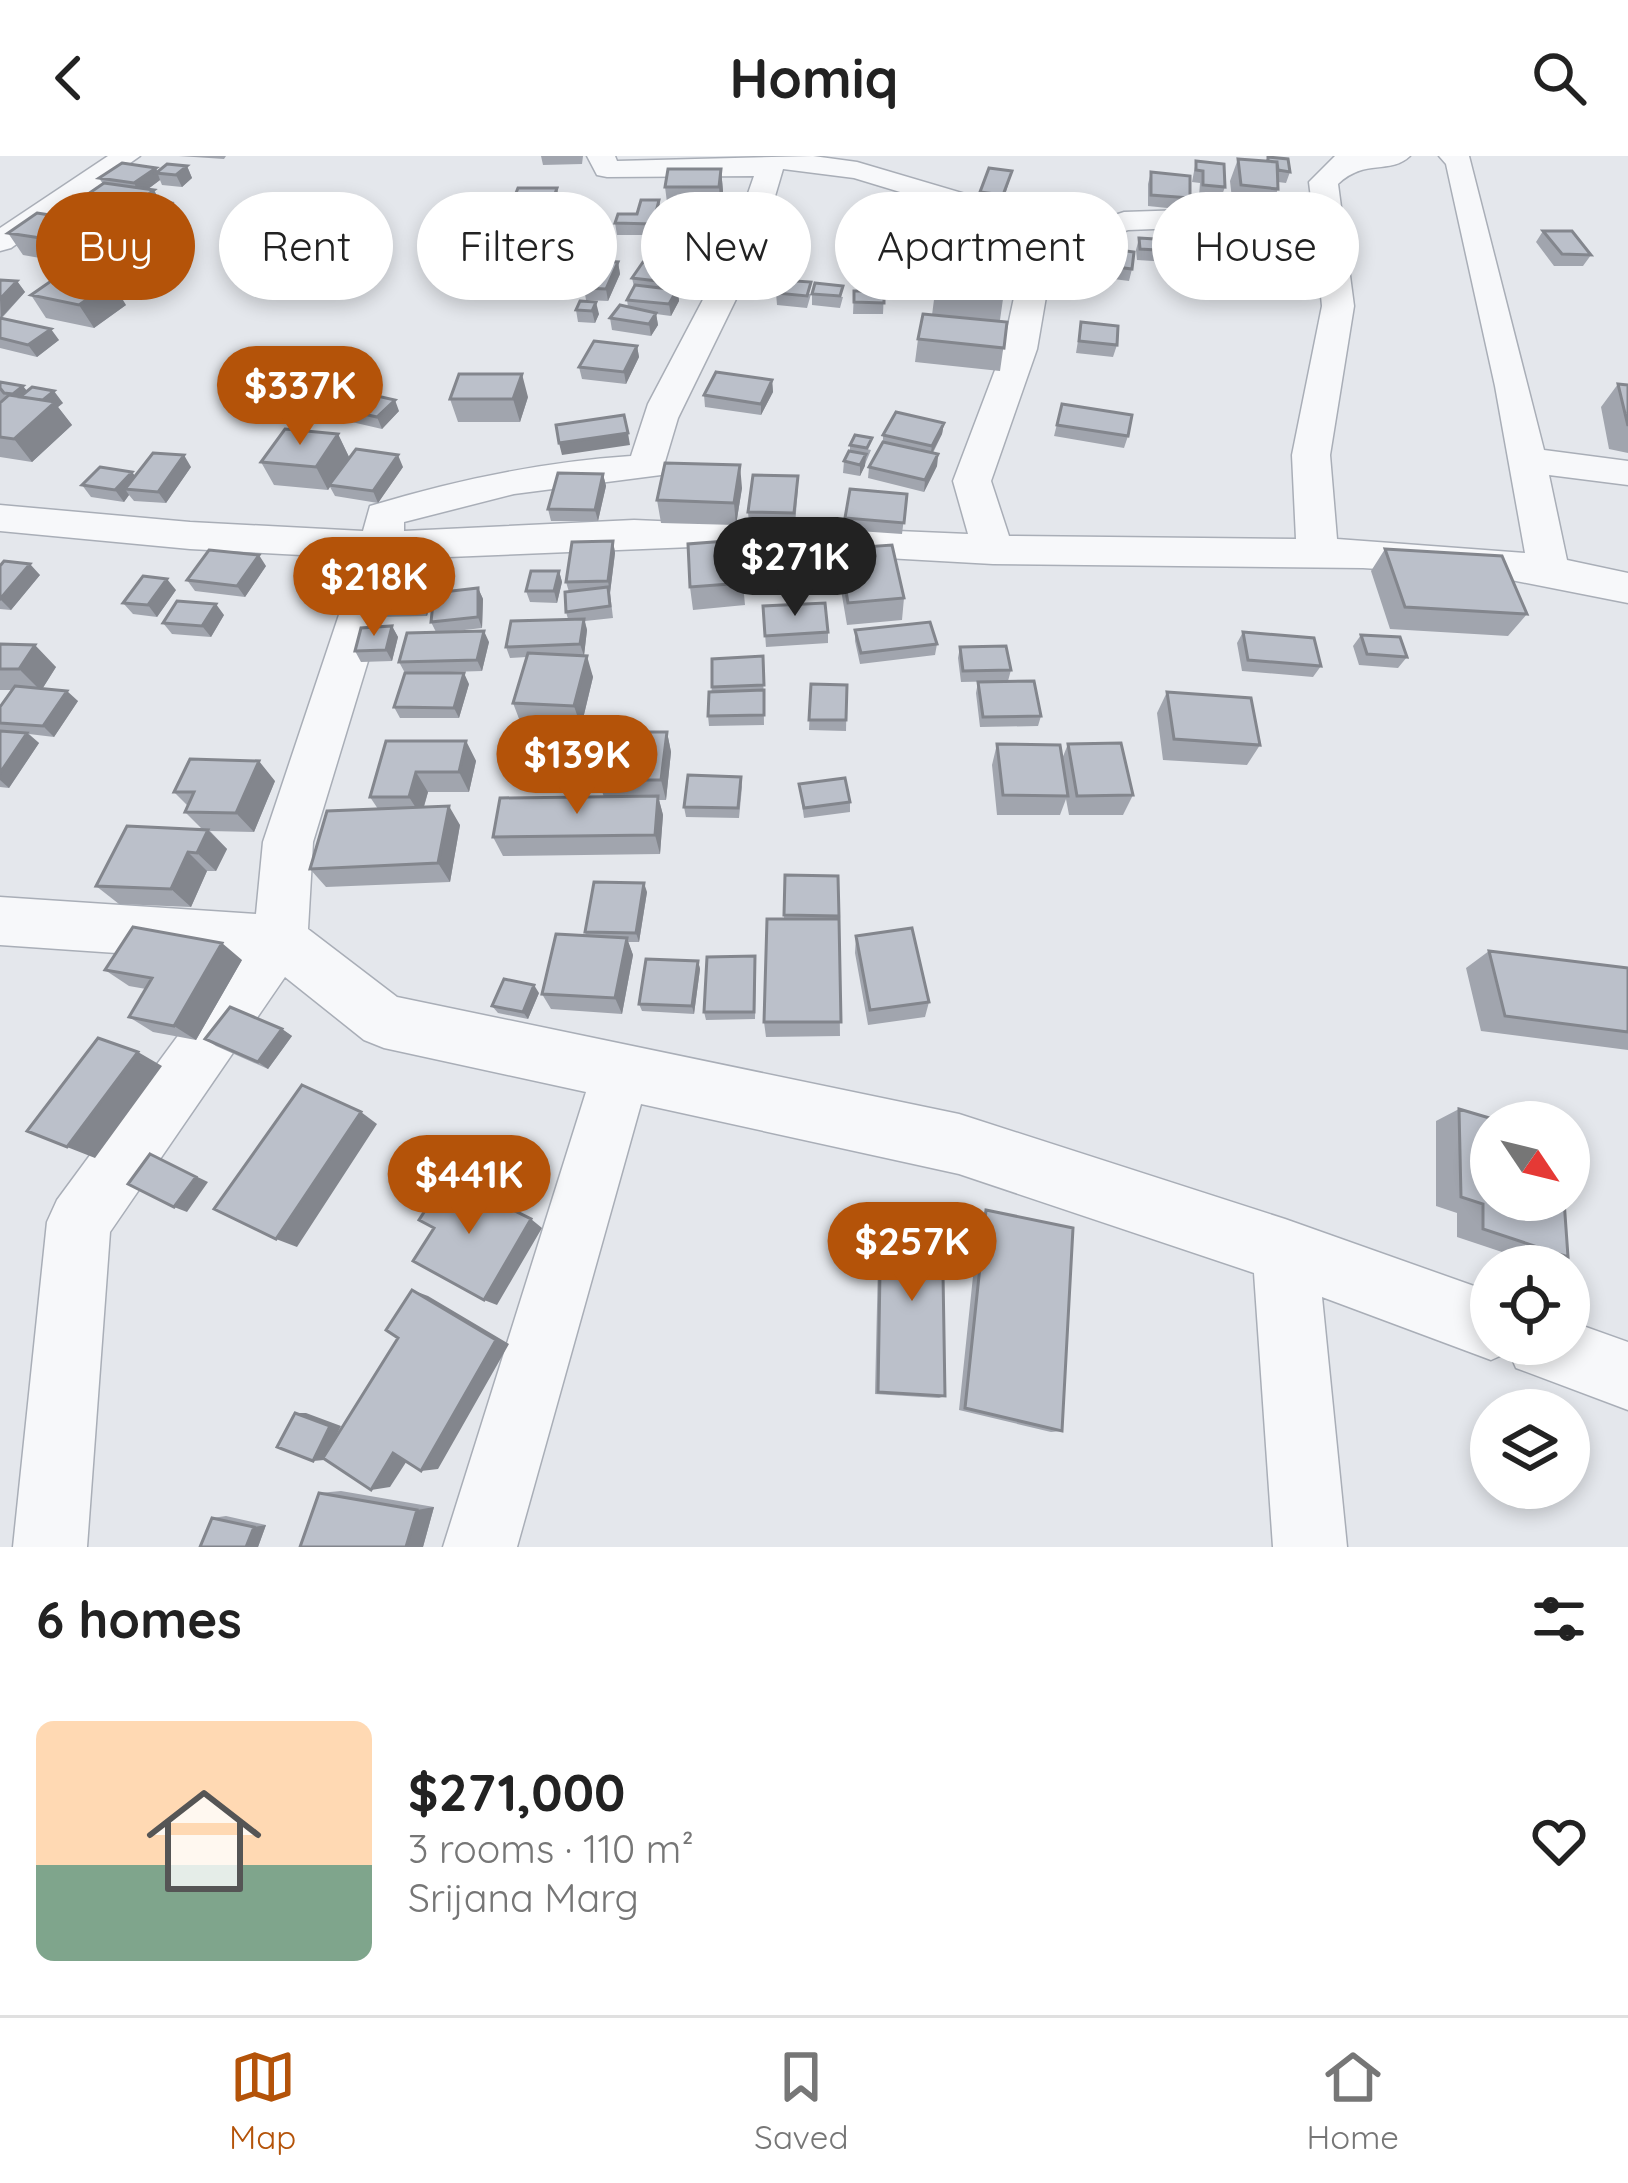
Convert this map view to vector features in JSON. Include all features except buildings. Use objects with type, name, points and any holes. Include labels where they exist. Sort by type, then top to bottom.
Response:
[{"type":"street","points":[[0,242],[127,156]]},
{"type":"street","points":[[601,156],[607,169],[771,161],[857,170],[916,192]]},
{"type":"street","points":[[1325,192],[1323,182],[1346,161],[1396,156]]},
{"type":"street","points":[[1453,156],[1459,161],[1471,204],[1548,568]]},
{"type":"street","points":[[50,1547],[79,1222],[280,940],[288,842],[383,545],[384,515],[477,486],[561,471],[648,467],[652,425],[711,325],[771,161]]},
{"type":"street","points":[[993,550],[973,481],[1020,349],[1028,300]]},
{"type":"street","points":[[1317,549],[1311,455],[1337,300]]},
{"type":"street","points":[[1527,460],[1628,473]]},
{"type":"street","points":[[0,518],[161,535],[383,545],[632,533],[1164,554],[1317,549],[1438,555],[1548,568],[1627,588]]},
{"type":"street","points":[[0,921],[280,940],[385,1021],[959,1144],[1286,1251],[1470,1318]]},
{"type":"street","points":[[480,1547],[621,1073]]},
{"type":"street","points":[[1286,1251],[1310,1547]]},
{"type":"street","points":[[1590,1362],[1628,1376]]}]
